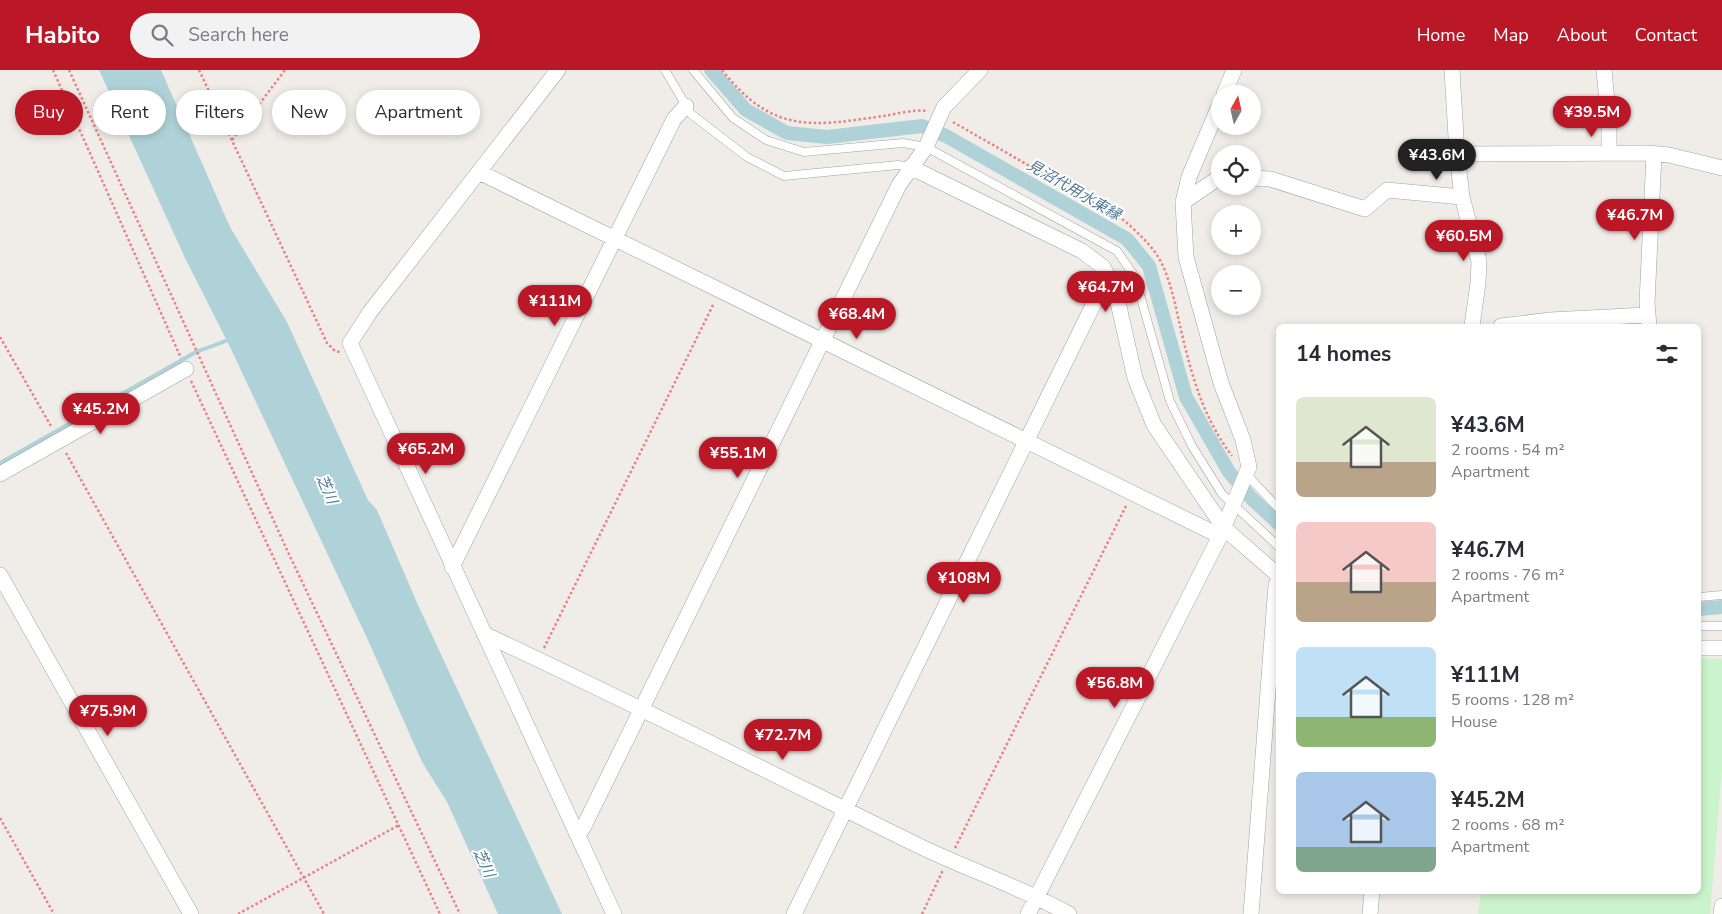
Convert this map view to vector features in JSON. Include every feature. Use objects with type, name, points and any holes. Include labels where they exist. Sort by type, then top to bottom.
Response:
[{"type":"street","points":[[558,70],[370,312],[350,343],[614,914]]},
{"type":"street","points":[[578,835],[899,185],[927,144],[932,115],[944,107],[980,70]]},
{"type":"street","points":[[1228,85],[1234,70]]},
{"type":"street","points":[[1452,70],[1457,154],[1462,197],[1479,260],[1472,324]]},
{"type":"street","points":[[1604,70],[1609,122],[1609,153]]},
{"type":"street","points":[[452,567],[674,119],[686,106]]},
{"type":"street","points":[[1028,914],[1222,532],[1233,503],[1246,477],[1250,463],[1221,383],[1186,257],[1183,202],[1190,177],[1211,126]]},
{"type":"street","points":[[1457,154],[1654,154],[1669,155],[1722,168]]},
{"type":"street","points":[[1517,324],[1550,320],[1648,320],[1654,154]]},
{"type":"street","points":[[910,167],[1082,251],[1103,267],[1110,277],[1118,298],[1135,378],[1146,408],[1222,532]]},
{"type":"street","points":[[479,172],[1133,493],[1222,532],[1276,575]]},
{"type":"street","points":[[1261,178],[1270,179],[1365,209],[1387,190],[1462,197]]},
{"type":"street","points":[[1183,202],[1211,184]]},
{"type":"street","points":[[794,914],[1105,281],[1110,277]]},
{"type":"street","points":[[0,474],[60,442],[186,369]]},
{"type":"street","points":[[0,575],[191,914]]},
{"type":"street","points":[[1251,914],[1276,585]]},
{"type":"street","points":[[484,634],[642,708],[949,860],[1036,896],[1069,914]]},
{"type":"street","points":[[1701,648],[1722,648]]},
{"type":"street","points":[[1370,914],[1372,894]]},
{"type":"street","points":[[1722,906],[1722,914]]},
{"type":"lane","points":[[665,70],[691,114],[748,157],[784,176],[898,165],[910,167]]},
{"type":"lane","points":[[693,70],[733,118],[766,140],[804,152],[903,143],[927,144],[1117,252],[1135,277],[1170,401],[1206,470],[1233,503],[1276,544]]},
{"type":"lane","points":[[1246,477],[1276,506]]},
{"type":"lane","points":[[1701,597],[1722,595]]},
{"type":"lane","points":[[1701,626],[1722,626]]},
{"type":"path","points":[[53,70],[179,354]]},
{"type":"path","points":[[69,70],[287,550],[460,914]]},
{"type":"path","points":[[199,70],[327,343],[335,351],[354,354]]},
{"type":"path","points":[[232,140],[285,70]]},
{"type":"path","points":[[722,70],[736,88],[757,107],[781,119],[824,125],[932,115]]},
{"type":"path","points":[[539,659],[720,290]]},
{"type":"path","points":[[0,337],[324,914]]},
{"type":"path","points":[[186,369],[440,914]]},
{"type":"path","points":[[922,914],[1133,493]]},
{"type":"path","points":[[0,818],[54,914]]},
{"type":"path","points":[[238,914],[399,825]]},
{"type":"green space","points":[[1701,658],[1722,659],[1722,769],[1710,914],[1478,914],[1481,894],[1701,894]]},
{"type":"water","name":"芝川","points":[[99,70],[161,70],[176,104],[176,135],[190,135],[230,227],[287,322],[368,500],[377,510],[418,605],[562,914],[498,914],[447,802],[422,762],[367,638],[230,347],[185,258],[129,135],[166,135],[166,90],[108,90]]},
{"type":"waterway","name":"見沼代用水東縁","points":[[711,70],[746,110],[787,133],[827,137],[922,126],[946,136],[1127,239],[1149,266],[1186,397],[1229,472],[1251,498],[1276,521]]},
{"type":"waterway","points":[[0,463],[196,352],[231,339]]},
{"type":"waterway","name":"見沼代用水東縁","points":[[1701,609],[1722,607]]}]
